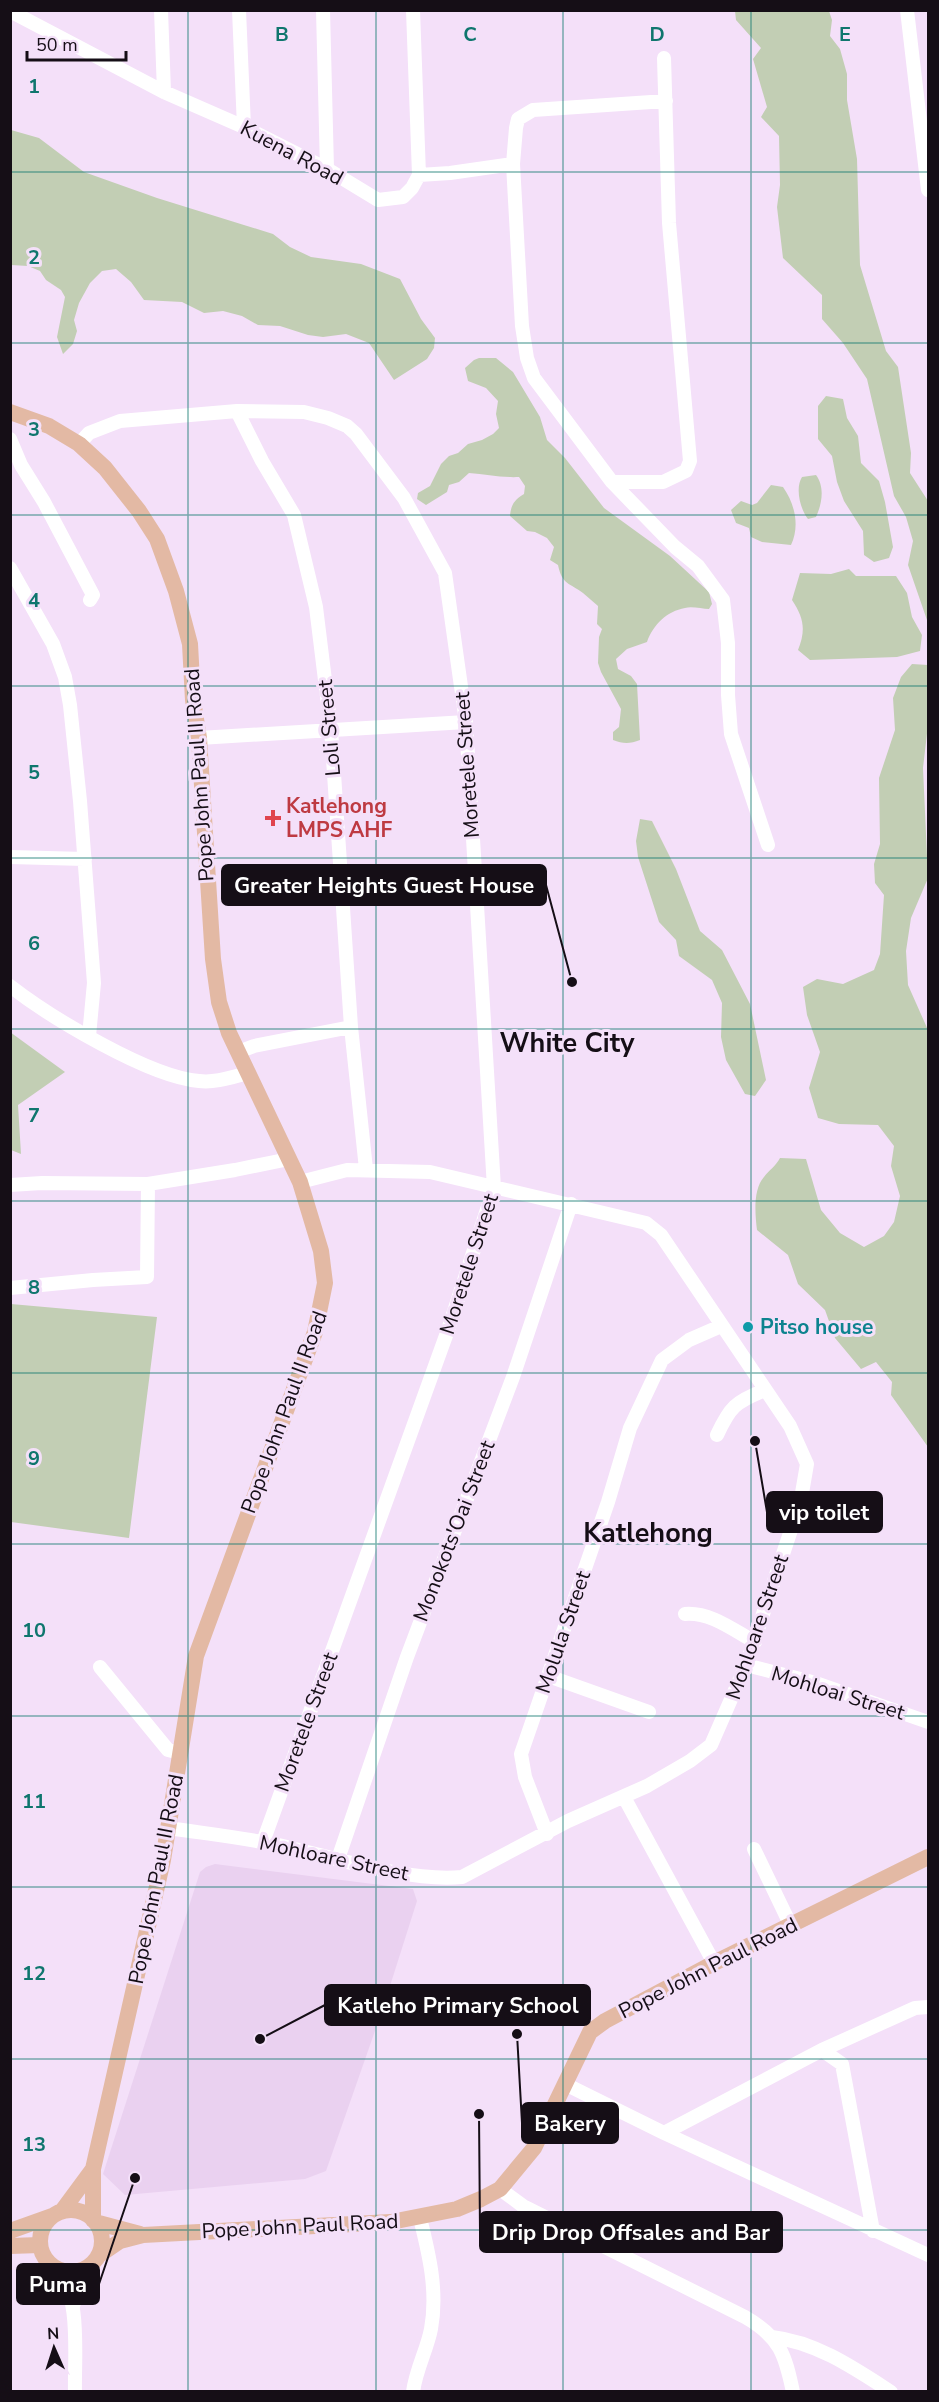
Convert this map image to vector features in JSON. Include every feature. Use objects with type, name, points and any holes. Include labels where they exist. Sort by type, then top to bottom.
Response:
[{"type":"main road","name":"Pope John Paul II Road","points":[[10,412],[49,426],[79,444],[105,468],[139,511],[157,539],[187,628],[198,738],[213,959],[219,1002],[229,1033],[300,1182],[324,1267],[323,1303],[315,1332],[196,1656],[169,1828],[93,2169]]},
{"type":"main road","name":"Pope John Paul Road","points":[[95,2260],[120,2241],[143,2235],[349,2226],[420,2218],[457,2209],[500,2189],[534,2148],[590,2032],[632,2006],[714,1963],[928,1857]]},
{"type":"main road","points":[[93,2169],[94,2221],[102,2242],[95,2260],[74,2272],[55,2269],[42,2255],[40,2245],[42,2228],[58,2213],[93,2169]]},
{"type":"main road","points":[[10,2231],[58,2213],[79,2211],[94,2221]]},
{"type":"main road","name":"Pope John Paul Road","points":[[94,2221],[143,2235]]},
{"type":"main road","points":[[10,2246],[40,2245]]},
{"type":"street","points":[[161,10],[164,92]]},
{"type":"street","points":[[239,10],[244,127]]},
{"type":"street","points":[[322,10],[327,169]]},
{"type":"street","points":[[414,10],[418,175],[513,164]]},
{"type":"street","points":[[907,10],[928,190]]},
{"type":"street","name":"Kuena Road","points":[[10,11],[164,92],[244,127],[327,169],[378,200],[403,197],[412,188],[418,175]]},
{"type":"street","points":[[612,482],[663,482],[686,471],[690,461],[669,223],[664,58]]},
{"type":"street","points":[[666,101],[533,110],[518,119],[513,164],[522,326],[526,358],[534,378],[612,482],[675,547],[698,566],[723,600],[728,643],[731,734],[768,845]]},
{"type":"street","name":"Moretele Street","points":[[79,444],[89,433],[120,420],[237,411],[304,412],[347,426],[356,434],[405,498],[445,573],[466,722],[494,1188],[448,1330],[263,1842]]},
{"type":"street","name":"Loli Street","points":[[237,411],[262,461],[294,515],[316,607],[331,729],[351,1028],[366,1169]]},
{"type":"street","points":[[10,439],[21,465],[44,502],[93,595],[90,600]]},
{"type":"street","points":[[10,568],[53,644],[65,677],[78,779],[94,983],[89,1036]]},
{"type":"street","points":[[198,738],[466,722]]},
{"type":"street","points":[[10,857],[84,859]]},
{"type":"street","points":[[10,986],[37,1007],[158,1070],[196,1081],[209,1082],[248,1073]]},
{"type":"street","points":[[238,1052],[254,1046],[351,1028]]},
{"type":"street","points":[[10,1185],[148,1184],[289,1159]]},
{"type":"street","name":"Mohloare Street","points":[[169,1828],[263,1842],[428,1877],[462,1877],[568,1821],[624,1797],[690,1761],[711,1745],[755,1642],[802,1493],[807,1464],[790,1426],[661,1235],[646,1223],[430,1172],[347,1170],[300,1182]]},
{"type":"street","points":[[10,1288],[147,1277],[148,1184]]},
{"type":"street","name":"Monokots'Oai Street","points":[[338,1859],[407,1657],[513,1377],[571,1204]]},
{"type":"street","name":"Molula Street","points":[[547,1834],[525,1778],[521,1754],[608,1502],[630,1428],[662,1360],[689,1341],[721,1326]]},
{"type":"street","points":[[717,1435],[728,1411],[748,1397],[765,1390]]},
{"type":"street","points":[[685,1614],[698,1613],[755,1642]]},
{"type":"street","name":"Mohloai Street","points":[[746,1665],[816,1683],[928,1722]]},
{"type":"street","points":[[100,1667],[168,1750],[180,1753]]},
{"type":"street","points":[[548,1677],[649,1712]]},
{"type":"street","points":[[624,1797],[714,1963]]},
{"type":"street","points":[[754,1849],[790,1926]]},
{"type":"street","points":[[664,2133],[822,2050],[915,2007],[928,2007]]},
{"type":"street","points":[[822,2050],[842,2064],[873,2231]]},
{"type":"street","points":[[565,2084],[664,2133],[928,2255]]},
{"type":"street","points":[[500,2189],[523,2206],[745,2317],[778,2344],[785,2358],[793,2391]]},
{"type":"street","points":[[413,2391],[415,2373],[431,2330],[434,2295],[430,2259],[420,2218]]},
{"type":"street","points":[[73,2306],[83,2277],[95,2260]]},
{"type":"street","points":[[55,2269],[62,2274],[68,2285],[73,2306],[75,2391]]},
{"type":"street","points":[[772,2337],[797,2340],[820,2350],[855,2368],[891,2391]]},
{"type":"shaded area","points":[[215,1864],[413,1889],[417,1901],[383,2008],[326,2171],[305,2179],[125,2195],[103,2174],[200,1872]]},
{"type":"green space","points":[[735,11],[829,11],[832,20],[830,36],[840,49],[847,74],[847,100],[857,159],[860,265],[886,351],[898,367],[911,453],[910,473],[928,501],[928,623],[908,565],[913,541],[906,517],[894,496],[867,379],[843,343],[822,319],[822,295],[783,258],[777,207],[780,185],[779,136],[761,117],[767,107],[753,59],[761,48],[736,20]]},
{"type":"green space","points":[[11,130],[39,138],[84,172],[157,198],[273,234],[290,247],[311,257],[361,264],[400,279],[421,319],[435,338],[434,348],[427,359],[394,380],[369,343],[346,334],[323,337],[280,326],[258,325],[242,316],[223,311],[204,313],[182,302],[144,300],[131,282],[116,269],[102,271],[90,283],[79,303],[74,320],[77,331],[73,344],[63,354],[57,337],[65,297],[61,290],[46,280],[40,271],[28,266],[11,265]]},
{"type":"green space","points":[[479,358],[496,358],[513,372],[540,417],[547,440],[565,458],[604,508],[670,556],[709,592],[712,604],[709,609],[688,607],[672,612],[657,625],[647,642],[627,649],[616,659],[618,669],[631,676],[637,684],[640,740],[626,743],[613,740],[613,732],[619,727],[621,709],[598,663],[599,637],[602,629],[597,624],[598,606],[564,580],[558,565],[550,560],[554,547],[547,538],[527,531],[510,516],[514,503],[524,494],[525,486],[519,477],[469,473],[459,482],[449,485],[447,492],[426,505],[417,499],[418,493],[430,486],[441,464],[449,456],[458,453],[468,444],[493,434],[499,428],[496,414],[498,401],[486,388],[468,381],[465,368]]},
{"type":"green space","points":[[826,396],[843,399],[847,418],[858,436],[861,463],[879,481],[893,547],[889,558],[874,562],[864,555],[863,531],[844,501],[837,482],[832,456],[818,439],[818,406]]},
{"type":"green space","points":[[816,475],[822,490],[820,507],[816,517],[808,519],[801,504],[799,487],[802,477]]},
{"type":"green space","points":[[771,485],[783,487],[791,501],[796,523],[791,545],[762,542],[751,537],[749,528],[736,523],[731,510],[741,501],[752,505],[757,503]]},
{"type":"green space","points":[[849,569],[856,576],[896,576],[907,593],[912,617],[922,635],[920,651],[897,657],[810,660],[798,650],[803,630],[799,613],[792,600],[800,573],[831,574]]},
{"type":"green space","points":[[912,664],[928,665],[928,725],[923,768],[928,878],[911,918],[906,951],[908,985],[928,1030],[928,1447],[891,1395],[892,1382],[876,1362],[861,1369],[835,1338],[825,1310],[798,1284],[788,1255],[757,1230],[755,1209],[760,1182],[780,1158],[806,1159],[821,1210],[840,1233],[864,1247],[884,1236],[894,1222],[900,1196],[891,1166],[894,1146],[878,1125],[839,1124],[818,1118],[809,1088],[820,1052],[807,1015],[803,987],[817,979],[843,984],[874,970],[880,954],[884,895],[875,883],[874,864],[880,844],[879,778],[895,730],[893,698],[901,677]]},
{"type":"green space","points":[[640,819],[652,821],[676,869],[700,931],[722,950],[750,1004],[766,1080],[755,1096],[745,1094],[726,1060],[721,1037],[722,1003],[712,980],[679,956],[676,940],[659,922],[638,857],[636,841]]},
{"type":"green space","points":[[10,1032],[65,1072],[18,1105],[21,1154],[11,1150]]},
{"type":"green space","points":[[11,1304],[157,1317],[129,1538],[11,1522]]},
{"type":"place","name":"Katlehong LMPS AHF","points":[[273,818]]},
{"type":"place","name":"Greater Heights Guest House","points":[[572,982]]},
{"type":"place","name":"Pitso house","points":[[748,1327]]},
{"type":"place","name":"vip toilet","points":[[755,1441]]},
{"type":"place","name":"Bakery","points":[[517,2034]]},
{"type":"place","name":"Katleho Primary School","points":[[260,2039]]},
{"type":"place","name":"Drip Drop Offsales and Bar","points":[[479,2114]]},
{"type":"place","name":"Puma","points":[[135,2178]]},
{"type":"district","name":"White City","points":[[567,1043]]},
{"type":"district","name":"Katlehong","points":[[648,1533]]}]
